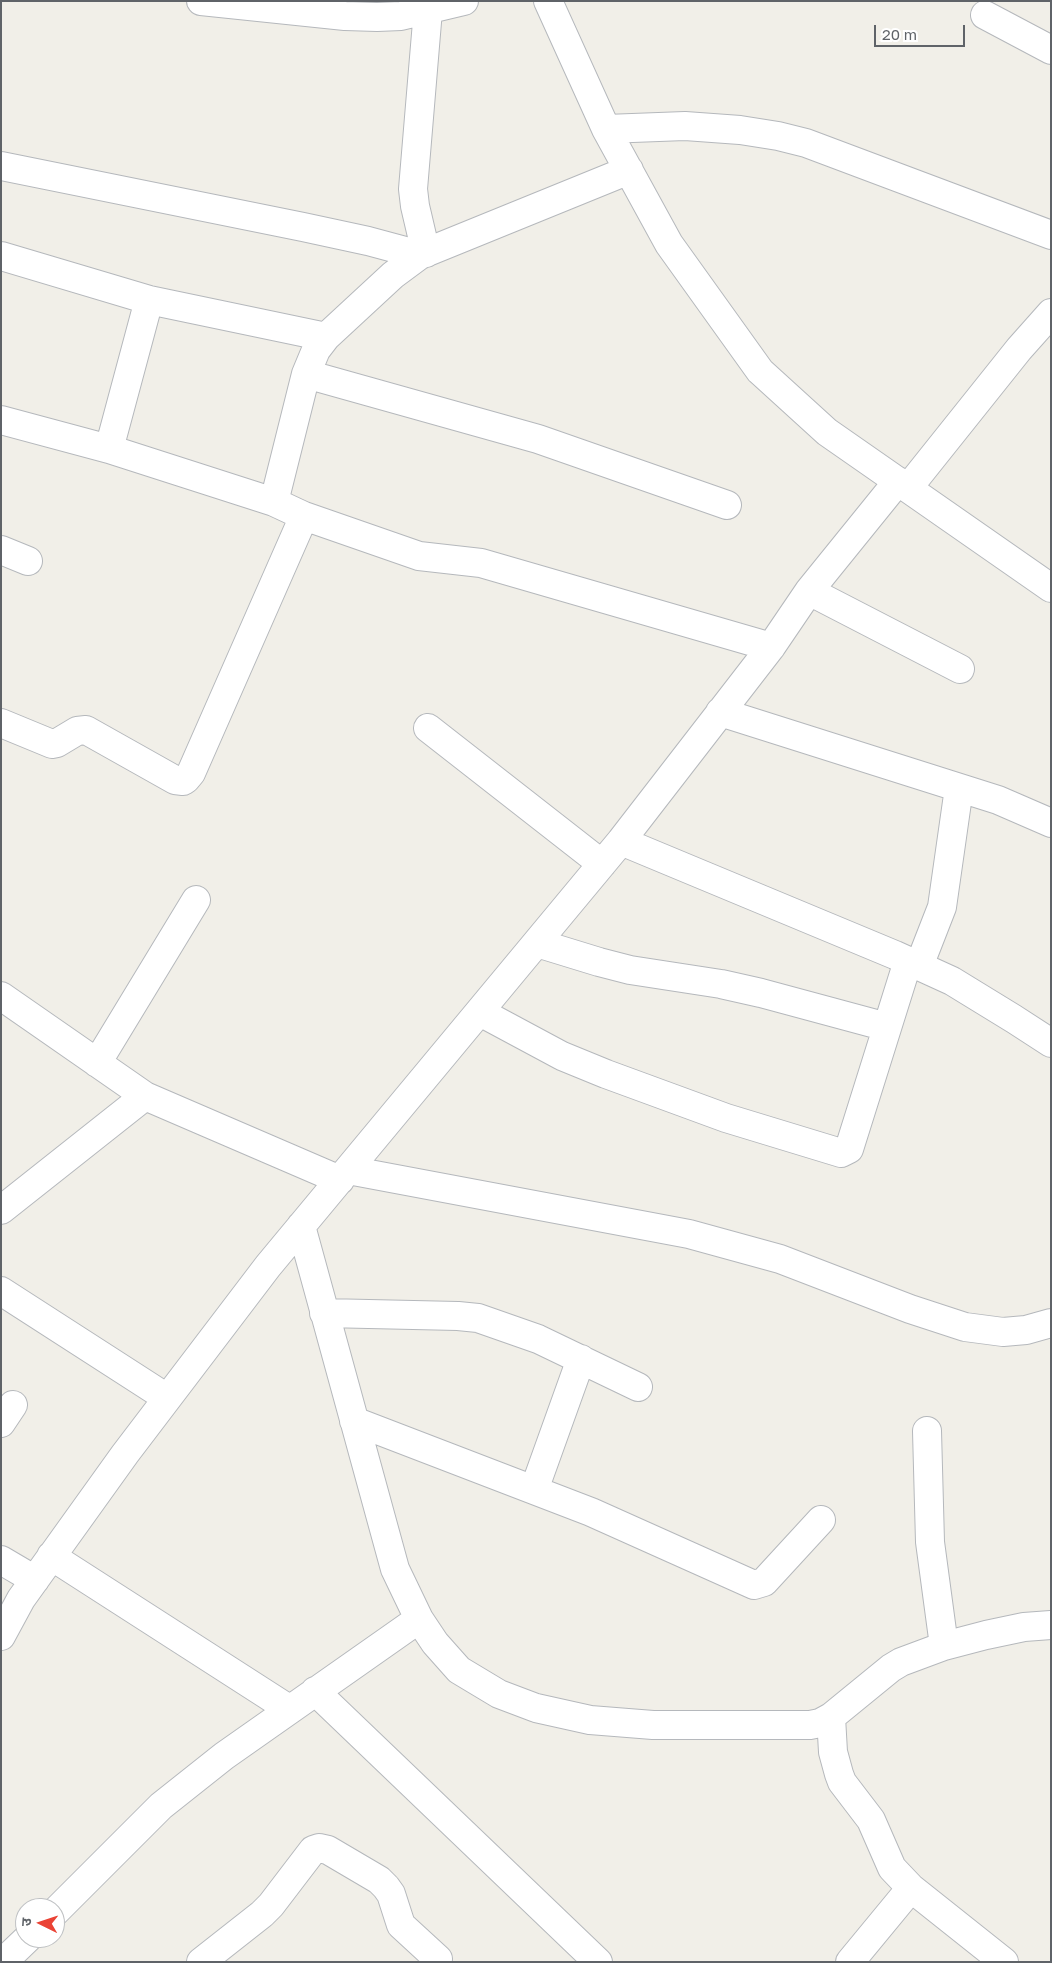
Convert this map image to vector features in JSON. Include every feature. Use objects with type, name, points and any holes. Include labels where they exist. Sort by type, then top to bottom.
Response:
[{"type":"street","points":[[201,1],[345,16],[401,16],[464,1]]},
{"type":"street","points":[[548,1],[606,129],[669,244],[760,371],[826,432],[1051,588]]},
{"type":"street","points":[[423,254],[414,189],[428,10]]},
{"type":"street","points":[[985,15],[1051,50]]},
{"type":"street","points":[[606,129],[685,126],[740,130],[778,136],[806,143],[1051,235]]},
{"type":"street","points":[[1,166],[304,227],[423,254]]},
{"type":"street","points":[[274,502],[306,374],[316,350],[326,337],[393,275],[423,254],[629,170]]},
{"type":"street","points":[[1,256],[149,300],[326,337]]},
{"type":"street","points":[[109,449],[149,300]]},
{"type":"street","points":[[1,1636],[21,1599],[125,1454],[268,1266],[621,841],[770,647],[809,591],[1051,313]]},
{"type":"street","points":[[306,374],[538,439],[727,505]]},
{"type":"street","points":[[1,420],[109,449],[274,502],[304,516],[419,556],[481,563],[770,647]]},
{"type":"street","points":[[1,723],[52,744],[57,743],[77,730],[86,730],[175,780],[183,781],[186,779],[191,773],[304,516]]},
{"type":"street","points":[[1,550],[28,561]]},
{"type":"street","points":[[809,591],[960,669]]},
{"type":"street","points":[[720,712],[998,800],[1051,823]]},
{"type":"street","points":[[428,728],[602,864]]},
{"type":"street","points":[[480,1012],[562,1056],[606,1074],[726,1118],[841,1153],[849,1149],[887,1027],[913,964],[942,907],[947,884],[959,788]]},
{"type":"street","points":[[621,841],[952,981],[1014,1018],[1051,1044]]},
{"type":"street","points":[[97,1063],[196,900]]},
{"type":"street","points":[[537,943],[606,964],[760,993],[887,1027]]},
{"type":"street","points":[[1,996],[145,1096],[344,1175],[689,1234],[780,1259],[910,1309],[965,1327],[1003,1332],[1026,1330],[1051,1323]]},
{"type":"street","points":[[1,1210],[145,1096]]},
{"type":"street","points":[[302,1226],[324,1313],[395,1569],[419,1618],[435,1643],[459,1670],[499,1694],[536,1708],[590,1720],[653,1725],[797,1726],[820,1723],[831,1718],[891,1668],[901,1662],[944,1646],[1024,1627],[1051,1625]]},
{"type":"street","points":[[1,1290],[167,1398]]},
{"type":"street","points":[[324,1313],[478,1318],[538,1339],[638,1386]]},
{"type":"street","points":[[534,1490],[581,1360]]},
{"type":"street","points":[[354,1421],[590,1512],[754,1585],[764,1582],[821,1520]]},
{"type":"street","points":[[927,1431],[930,1542],[944,1646]]},
{"type":"street","points":[[52,1556],[290,1709]]},
{"type":"street","points":[[1,1560],[35,1580]]},
{"type":"street","points":[[65,1902],[161,1806],[224,1756],[419,1618]]},
{"type":"street","points":[[315,1691],[598,1962]]},
{"type":"street","points":[[831,1718],[833,1752],[842,1782],[871,1820],[892,1868],[911,1888],[1004,1962]]},
{"type":"street","points":[[201,1962],[262,1914],[271,1905],[312,1850],[319,1848],[328,1850],[379,1880],[391,1894],[401,1925],[438,1959]]},
{"type":"street","points":[[850,1962],[911,1888]]},
{"type":"street","points":[[3,1962],[18,1948]]}]
